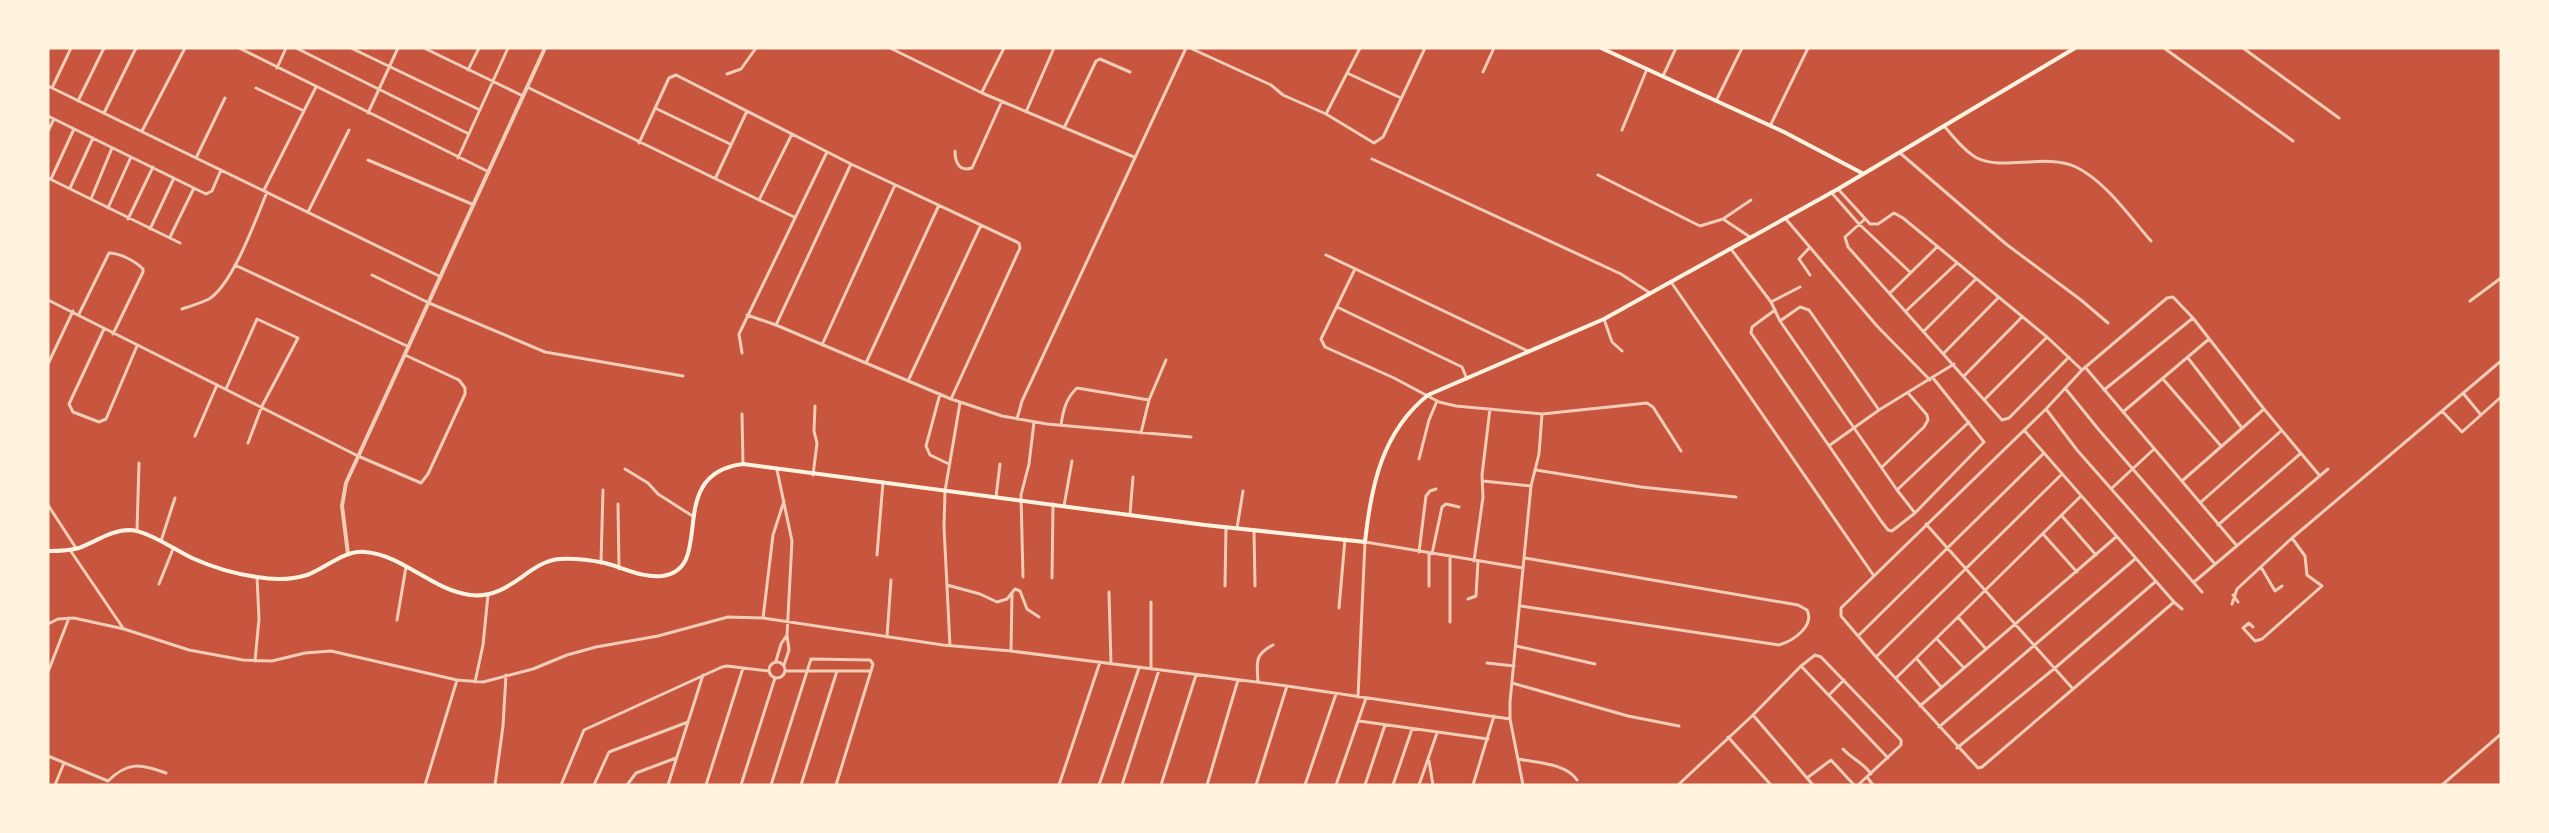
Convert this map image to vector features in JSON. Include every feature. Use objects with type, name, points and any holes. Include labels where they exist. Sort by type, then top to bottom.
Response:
[{"type":"main road","points":[[1601,48],[1611,50],[1863,173]]},
{"type":"main road","points":[[48,551],[76,549],[112,532],[137,531],[209,565],[257,577],[297,577],[348,554],[372,553],[453,591],[470,595],[488,595],[511,585],[554,560],[581,558],[654,576],[674,572],[684,562],[688,553],[697,499],[705,482],[720,469],[743,464],[813,475],[1226,527],[1365,542],[1374,483],[1387,446],[1405,416],[1428,395],[1604,319],[1838,189],[2075,48]]},
{"type":"street","points":[[71,48],[50,87],[441,277]]},
{"type":"street","points":[[78,101],[104,48]]},
{"type":"street","points":[[104,112],[136,48]]},
{"type":"street","points":[[142,131],[185,48]]},
{"type":"street","points":[[239,48],[489,172]]},
{"type":"street","points":[[277,68],[286,48]]},
{"type":"street","points":[[296,48],[469,134]]},
{"type":"street","points":[[351,48],[480,110]]},
{"type":"street","points":[[368,113],[398,48]]},
{"type":"street","points":[[424,48],[523,96]]},
{"type":"street","points":[[468,70],[479,48]]},
{"type":"street","points":[[458,158],[507,48]]},
{"type":"street","points":[[348,554],[342,498],[358,456],[545,48]]},
{"type":"street","points":[[727,74],[741,69],[756,48]]},
{"type":"street","points":[[890,48],[982,93],[1134,157]]},
{"type":"street","points":[[982,93],[1004,48]]},
{"type":"street","points":[[1026,112],[1054,48]]},
{"type":"street","points":[[1017,418],[1022,401],[1134,157],[1188,48],[1267,83],[1283,95],[1326,114],[1369,140],[1377,142],[1383,137],[1425,48]]},
{"type":"street","points":[[1326,114],[1360,48]]},
{"type":"street","points":[[1483,72],[1494,48]]},
{"type":"street","points":[[1662,76],[1676,48]]},
{"type":"street","points":[[1716,101],[1742,48]]},
{"type":"street","points":[[1770,126],[1808,48]]},
{"type":"street","points":[[2164,48],[2293,141]]},
{"type":"street","points":[[2243,48],[2339,118]]},
{"type":"street","points":[[1064,128],[1096,61],[1100,59],[1130,72]]},
{"type":"street","points":[[1622,130],[1647,69]]},
{"type":"street","points":[[1347,73],[1401,98]]},
{"type":"street","points":[[639,143],[669,78],[674,74],[850,164],[1017,242],[1020,248],[951,399]]},
{"type":"street","points":[[182,309],[209,298],[235,265],[266,192],[316,87]]},
{"type":"street","points":[[527,87],[794,217]]},
{"type":"street","points":[[256,88],[304,111]]},
{"type":"street","points":[[196,158],[225,98]]},
{"type":"street","points":[[955,151],[956,163],[959,166],[966,169],[972,168],[1002,101]]},
{"type":"street","points":[[655,108],[730,144]]},
{"type":"street","points":[[715,178],[747,111]]},
{"type":"street","points":[[48,116],[209,194],[221,170]]},
{"type":"street","points":[[48,131],[54,119]]},
{"type":"street","points":[[1944,126],[1969,153],[1985,161],[2045,161],[2076,167],[2098,181],[2151,241]]},
{"type":"street","points":[[74,129],[49,178],[180,243]]},
{"type":"street","points":[[308,212],[349,130]]},
{"type":"street","points":[[759,200],[792,134]]},
{"type":"street","points":[[70,189],[93,138]]},
{"type":"street","points":[[91,199],[112,148]]},
{"type":"street","points":[[742,353],[739,334],[747,315],[828,152]]},
{"type":"street","points":[[1898,152],[2006,244],[2088,305],[2108,323]]},
{"type":"street","points":[[108,208],[131,157]]},
{"type":"street","points":[[1372,159],[1621,274],[1650,293]]},
{"type":"street","points":[[368,160],[474,205]]},
{"type":"street","points":[[776,325],[850,164]]},
{"type":"street","points":[[128,219],[153,167]]},
{"type":"street","points":[[1598,175],[1700,226],[1723,219],[1751,200]]},
{"type":"street","points":[[150,229],[174,178]]},
{"type":"street","points":[[822,345],[895,185]]},
{"type":"street","points":[[170,238],[194,188]]},
{"type":"street","points":[[1838,189],[1865,219],[1875,225],[1891,214],[1898,214],[2083,369],[2104,390],[2236,546]]},
{"type":"street","points":[[1831,192],[1859,224],[1910,272]]},
{"type":"street","points":[[1844,208],[1850,202]]},
{"type":"street","points":[[866,363],[939,205]]},
{"type":"street","points":[[1775,310],[1752,327],[1751,333],[1888,530],[1892,531],[1915,513],[1983,445],[1984,440],[1931,379],[1877,326],[1785,218]]},
{"type":"street","points":[[1723,219],[1750,237]]},
{"type":"street","points":[[1865,219],[1845,237],[1846,243],[2000,419],[2007,420],[2069,357]]},
{"type":"street","points":[[908,381],[981,225]]},
{"type":"street","points":[[1810,247],[1799,258],[1810,274]]},
{"type":"street","points":[[1890,293],[1937,247]]},
{"type":"street","points":[[1731,249],[1771,302],[1780,321],[1915,513]]},
{"type":"street","points":[[79,314],[109,253],[115,253],[138,264],[143,268],[143,272],[113,334]]},
{"type":"street","points":[[1326,255],[1528,351]]},
{"type":"street","points":[[1906,311],[1957,263]]},
{"type":"street","points":[[235,265],[409,347]]},
{"type":"street","points":[[1355,269],[1321,339],[1322,345],[1437,401],[1456,406],[1542,414],[1647,403],[1653,407],[1681,451]]},
{"type":"street","points":[[372,274],[429,303],[545,352],[683,376]]},
{"type":"street","points":[[2470,301],[2501,278]]},
{"type":"street","points":[[1924,331],[1976,279]]},
{"type":"street","points":[[1671,282],[1874,576]]},
{"type":"street","points":[[1771,302],[1800,287]]},
{"type":"street","points":[[1944,353],[1998,298]]},
{"type":"street","points":[[2174,602],[1982,767],[1975,767],[1876,657],[1841,616],[1840,611],[1926,524],[2046,409],[2083,369],[2167,298],[2175,298],[2193,318],[2264,410],[2320,476]]},
{"type":"street","points":[[48,300],[358,456],[417,483],[423,482],[428,474],[465,394],[465,388],[459,380],[405,355]]},
{"type":"street","points":[[1336,307],[1462,367],[1467,379]]},
{"type":"street","points":[[1780,321],[1800,307],[1809,310],[1879,410]]},
{"type":"street","points":[[48,364],[73,311]]},
{"type":"street","points":[[747,315],[961,403],[1034,422],[1191,437]]},
{"type":"street","points":[[1964,376],[2022,317]]},
{"type":"street","points":[[2104,390],[2193,318]]},
{"type":"street","points":[[225,389],[257,319],[298,338],[262,406],[248,443]]},
{"type":"street","points":[[1604,319],[1612,342],[1622,351]]},
{"type":"street","points":[[104,329],[69,405],[73,412],[99,422],[105,419],[137,346]]},
{"type":"street","points":[[1984,400],[2047,337]]},
{"type":"street","points":[[2123,412],[2209,339]]},
{"type":"street","points":[[2188,358],[2242,428]]},
{"type":"street","points":[[1141,433],[1149,400],[1166,360]]},
{"type":"street","points":[[2232,604],[2233,595],[2292,538],[2501,361]]},
{"type":"street","points":[[1830,444],[1879,410],[1954,364]]},
{"type":"street","points":[[2163,379],[2221,446]]},
{"type":"street","points":[[195,436],[217,385]]},
{"type":"street","points":[[1061,425],[1064,409],[1071,394],[1077,388],[1149,400]]},
{"type":"street","points":[[2065,388],[2215,564]]},
{"type":"street","points":[[1882,467],[1927,423],[1928,417],[1908,393]]},
{"type":"street","points":[[2463,393],[2481,415]]},
{"type":"street","points":[[940,394],[926,446],[930,455],[950,464]]},
{"type":"street","points":[[2442,411],[2462,432],[2501,397]]},
{"type":"street","points":[[1419,459],[1429,420],[1437,401]]},
{"type":"street","points":[[950,646],[945,491],[961,403]]},
{"type":"street","points":[[813,475],[817,443],[814,431],[815,406]]},
{"type":"street","points":[[1468,599],[1476,596],[1476,561],[1490,409]]},
{"type":"street","points":[[2046,409],[2202,592]]},
{"type":"street","points":[[2182,481],[2264,410]]},
{"type":"street","points":[[742,414],[743,464]]},
{"type":"street","points":[[1523,785],[1510,719],[1531,486],[1542,414]]},
{"type":"street","points":[[1023,577],[1021,492],[1029,464],[1034,422]]},
{"type":"street","points":[[1897,490],[1969,422]]},
{"type":"street","points":[[2024,430],[2155,582],[2182,609]]},
{"type":"street","points":[[2200,502],[2281,431]]},
{"type":"street","points":[[2111,488],[2154,449]]},
{"type":"street","points":[[1858,636],[2044,453]]},
{"type":"street","points":[[2218,525],[2300,454]]},
{"type":"street","points":[[1064,506],[1072,461]]},
{"type":"street","points":[[137,531],[139,463]]},
{"type":"street","points":[[996,497],[1000,464]]},
{"type":"street","points":[[625,469],[694,517]]},
{"type":"street","points":[[2193,582],[2328,469]]},
{"type":"street","points":[[775,678],[782,677],[785,671],[784,664],[789,650],[787,635],[792,541],[785,499],[777,470]]},
{"type":"street","points":[[1535,470],[1631,485],[1736,497]]},
{"type":"street","points":[[1876,657],[2062,474]]},
{"type":"street","points":[[1130,514],[1133,477]]},
{"type":"street","points":[[1483,481],[1531,486]]},
{"type":"street","points":[[877,555],[883,482]]},
{"type":"street","points":[[1419,552],[1425,498],[1429,492],[1436,489]]},
{"type":"street","points":[[601,563],[603,490]]},
{"type":"street","points":[[1237,528],[1243,491]]},
{"type":"street","points":[[1896,678],[2080,497]]},
{"type":"street","points":[[161,543],[175,498]]},
{"type":"street","points":[[763,618],[773,535],[785,499]]},
{"type":"street","points":[[618,504],[619,568]]},
{"type":"street","points":[[1052,578],[1053,504]]},
{"type":"street","points":[[1429,586],[1431,554],[1442,507],[1446,504],[1459,507]]},
{"type":"street","points":[[48,505],[76,549]]},
{"type":"street","points":[[2061,515],[2096,555]]},
{"type":"street","points":[[1926,524],[2073,688]]},
{"type":"street","points":[[1226,527],[1226,586]]},
{"type":"street","points":[[1254,530],[1255,586]]},
{"type":"street","points":[[2043,534],[2077,572]]},
{"type":"street","points":[[1920,706],[2116,537]]},
{"type":"street","points":[[2253,627],[2248,623],[2243,628],[2255,641],[2262,639],[2322,586],[2307,575],[2305,556],[2292,538]]},
{"type":"street","points":[[1338,608],[1345,539]]},
{"type":"street","points":[[1359,697],[1365,542],[1523,568]]},
{"type":"street","points":[[159,584],[173,549]]},
{"type":"street","points":[[70,550],[124,629]]},
{"type":"street","points":[[1450,556],[1450,622]]},
{"type":"street","points":[[1521,606],[1779,645],[1796,636],[1807,624],[1810,616],[1807,610],[1798,605],[1525,558]]},
{"type":"street","points":[[1939,727],[2135,559]]},
{"type":"street","points":[[397,620],[406,567]]},
{"type":"street","points":[[2261,567],[2275,591],[2282,586]]},
{"type":"street","points":[[255,661],[259,620],[257,577]]},
{"type":"street","points":[[887,637],[891,580]]},
{"type":"street","points":[[1958,748],[2155,582]]},
{"type":"street","points":[[947,585],[997,602],[1007,599],[1012,591]]},
{"type":"street","points":[[1012,591],[1020,591],[1027,609],[1039,617]]},
{"type":"street","points":[[1011,651],[1012,591]]},
{"type":"street","points":[[1109,592],[1111,664]]},
{"type":"street","points":[[475,682],[483,645],[488,595]]},
{"type":"street","points":[[2233,595],[2238,602]]},
{"type":"street","points":[[1151,602],[1151,669]]},
{"type":"street","points":[[1958,617],[1986,649]]},
{"type":"street","points":[[48,672],[69,618]]},
{"type":"street","points":[[48,624],[69,618],[124,629],[189,650],[255,661],[272,661],[305,653],[331,651],[457,680],[475,682],[533,669],[567,655],[596,647],[658,636],[721,618],[763,618],[950,646],[1011,651],[1258,682],[1510,719]]},
{"type":"street","points":[[776,662],[780,646],[787,635]]},
{"type":"street","points":[[1937,639],[1964,668]]},
{"type":"street","points":[[1258,682],[1257,660],[1260,654],[1273,645]]},
{"type":"street","points":[[1516,646],[1595,664]]},
{"type":"street","points":[[1677,785],[1753,715],[1811,656],[1818,656],[1901,740],[1900,745],[1888,758],[1856,785],[1831,760],[1807,778]]},
{"type":"street","points":[[771,785],[811,659],[870,660],[873,664],[836,785]]},
{"type":"street","points":[[1917,659],[1941,687]]},
{"type":"street","points":[[769,671],[771,664],[776,662],[784,664]]},
{"type":"street","points":[[1059,785],[1100,662]]},
{"type":"street","points":[[1487,663],[1514,666]]},
{"type":"street","points":[[561,785],[584,730],[703,675],[728,666],[769,671],[775,678]]},
{"type":"street","points":[[1801,666],[1888,758]]},
{"type":"street","points":[[706,785],[743,668]]},
{"type":"street","points":[[1099,785],[1139,668]]},
{"type":"street","points":[[801,785],[837,670]]},
{"type":"street","points":[[1122,785],[1159,670]]},
{"type":"street","points":[[785,671],[871,671]]},
{"type":"street","points":[[495,785],[504,715],[506,675]]},
{"type":"street","points":[[668,785],[703,675]]},
{"type":"street","points":[[1161,785],[1196,675]]},
{"type":"street","points":[[741,785],[775,678]]},
{"type":"street","points":[[425,785],[457,680]]},
{"type":"street","points":[[1207,785],[1238,680]]},
{"type":"street","points":[[1828,695],[1844,680]]},
{"type":"street","points":[[1512,683],[1628,716],[1679,726]]},
{"type":"street","points":[[1256,785],[1287,686]]},
{"type":"street","points":[[1305,785],[1336,694]]},
{"type":"street","points":[[1336,785],[1366,698]]},
{"type":"street","points":[[1753,715],[1813,785]]},
{"type":"street","points":[[1473,785],[1494,716]]},
{"type":"street","points":[[1359,721],[1488,739]]},
{"type":"street","points":[[594,785],[609,752],[688,722]]},
{"type":"street","points":[[1365,785],[1385,725]]},
{"type":"street","points":[[1393,785],[1412,729]]},
{"type":"street","points":[[1419,785],[1438,732]]},
{"type":"street","points":[[2442,785],[2501,734]]},
{"type":"street","points":[[1728,737],[1772,785]]},
{"type":"street","points":[[1843,749],[1854,760],[1865,766],[1871,774]]},
{"type":"street","points":[[48,756],[108,782],[126,766],[137,765],[166,773]]},
{"type":"street","points":[[627,785],[636,773],[676,758]]},
{"type":"street","points":[[1428,759],[1433,785]]},
{"type":"street","points":[[1518,759],[1564,769],[1573,774],[1577,780]]},
{"type":"street","points":[[55,785],[64,763]]},
{"type":"street","points":[[1867,777],[1874,785]]}]
